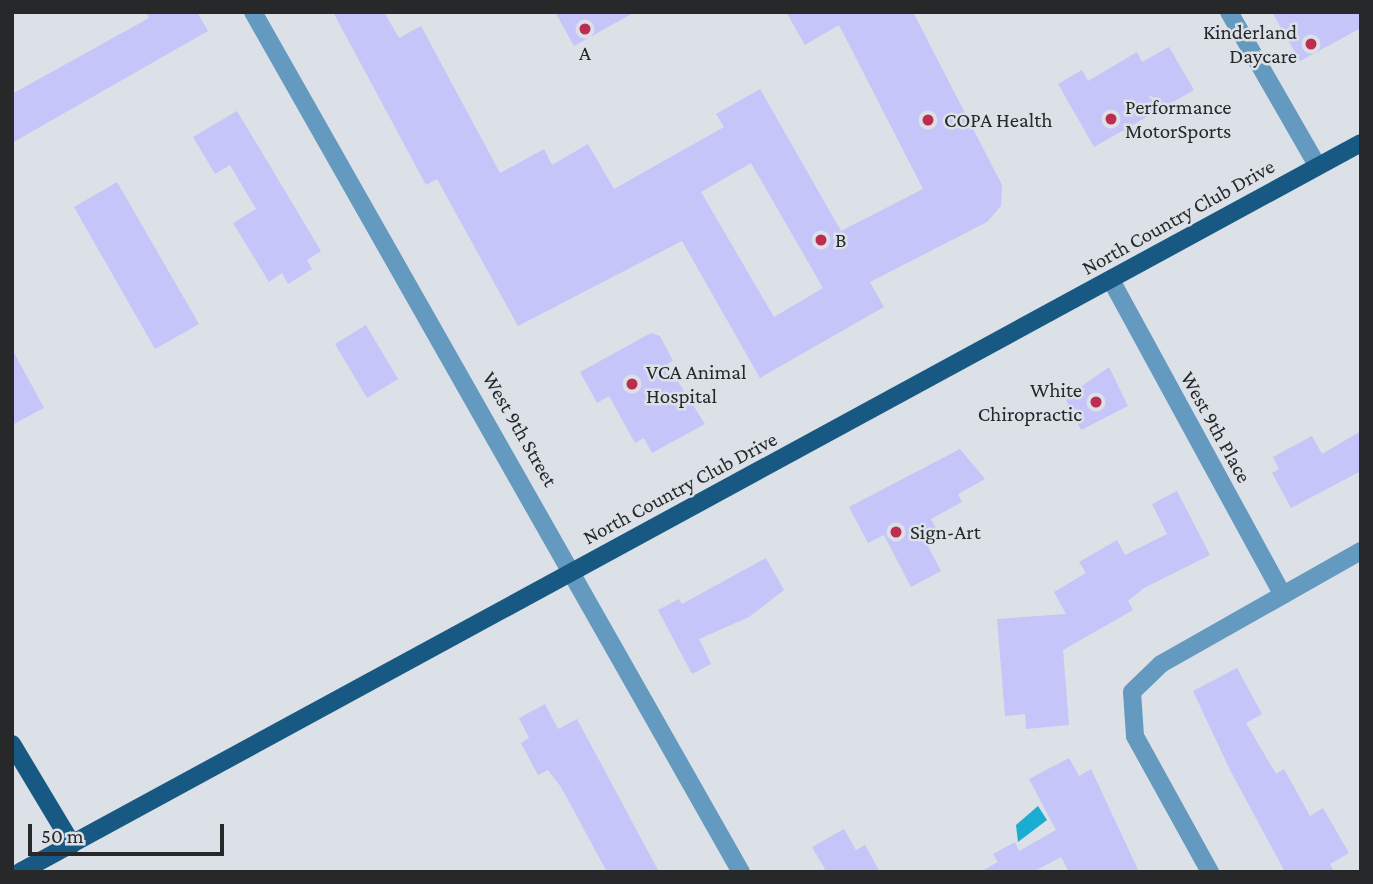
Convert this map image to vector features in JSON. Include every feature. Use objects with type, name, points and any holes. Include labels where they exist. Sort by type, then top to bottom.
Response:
[{"type":"main road","name":"North Country Club Drive","points":[[20,872],[1361,142]]},
{"type":"main road","points":[[12,744],[72,844]]},
{"type":"street","name":"West 9th Street","points":[[253,12],[575,570],[741,872]]},
{"type":"street","points":[[1229,12],[1317,165]]},
{"type":"street","name":"West 9th Place","points":[[1111,279],[1283,595]]},
{"type":"street","points":[[1210,872],[1135,736],[1132,692],[1161,664],[1361,551]]},
{"type":"water","points":[[1038,806],[1047,820],[1018,842],[1016,825]]},
{"type":"building","points":[[146,12],[197,12],[208,31],[12,143],[12,94],[149,18]]},
{"type":"building","points":[[333,12],[384,12],[399,38],[421,26],[500,173],[544,149],[552,165],[588,144],[614,189],[724,127],[716,114],[760,89],[841,231],[923,189],[839,25],[805,45],[786,12],[913,12],[1002,185],[1001,206],[987,222],[870,282],[884,307],[760,378],[682,241],[518,326],[437,179],[426,185]],"holes":[[[751,163],[823,288],[774,317],[701,192]]]},
{"type":"building","name":"A","points":[[555,12],[635,12],[574,46]]},
{"type":"building","name":"Kinderland Daycare","points":[[1272,12],[1361,12],[1361,28],[1300,61]]},
{"type":"building","name":"Performance MotorSports","points":[[1169,47],[1194,90],[1094,147],[1058,84],[1082,70],[1088,81],[1137,52],[1142,62]]},
{"type":"building","points":[[237,111],[321,251],[307,260],[312,269],[288,284],[282,273],[269,282],[233,223],[256,209],[230,165],[215,174],[193,137]]},
{"type":"building","points":[[117,182],[199,324],[155,349],[74,207]]},
{"type":"building","points":[[366,325],[398,379],[367,398],[335,344]]},
{"type":"building","name":"VCA Animal Hospital","points":[[651,333],[660,336],[673,361],[667,364],[705,424],[652,453],[644,438],[635,443],[609,396],[597,403],[580,372]]},
{"type":"building","points":[[12,349],[44,408],[12,425]]},
{"type":"building","name":"White Chiropractic","points":[[1109,367],[1128,406],[1081,430],[1065,398]]},
{"type":"building","points":[[1361,431],[1361,471],[1291,508],[1272,473],[1279,469],[1273,457],[1312,436],[1322,454]]},
{"type":"building","name":"Sign-Art","points":[[960,449],[985,479],[958,494],[962,502],[931,519],[936,528],[922,535],[941,571],[911,587],[884,535],[868,543],[849,507]]},
{"type":"building","points":[[1177,491],[1210,555],[1144,588],[1128,601],[1133,610],[1063,650],[1069,725],[1026,729],[1025,714],[1005,716],[997,619],[1066,614],[1054,592],[1086,573],[1079,562],[1117,540],[1125,555],[1167,534],[1152,504]]},
{"type":"building","points":[[766,558],[784,590],[749,617],[699,639],[711,664],[692,674],[658,610],[679,599],[682,604]]},
{"type":"building","points":[[1237,668],[1262,714],[1246,723],[1276,774],[1284,769],[1310,816],[1323,808],[1349,853],[1330,864],[1334,872],[1285,872],[1230,770],[1193,691]]},
{"type":"building","points":[[545,704],[558,729],[577,719],[659,872],[607,872],[561,787],[548,770],[538,775],[521,743],[529,738],[519,718]]},
{"type":"building","points":[[1069,758],[1079,776],[1091,769],[1139,872],[1069,872],[1061,857],[1033,872],[980,872],[998,862],[993,854],[1015,842],[1019,851],[1056,830],[1029,779]]},
{"type":"building","points":[[844,829],[856,850],[865,845],[880,872],[821,872],[825,869],[812,847]]},
{"type":"place","name":"A","points":[[585,29]]},
{"type":"place","name":"Kinderland Daycare","points":[[1311,44]]},
{"type":"place","name":"Performance MotorSports","points":[[1111,119]]},
{"type":"place","name":"COPA Health","points":[[928,120]]},
{"type":"place","name":"B","points":[[821,240]]},
{"type":"place","name":"VCA Animal Hospital","points":[[632,384]]},
{"type":"place","name":"White Chiropractic","points":[[1096,402]]},
{"type":"place","name":"Sign-Art","points":[[896,532]]}]
